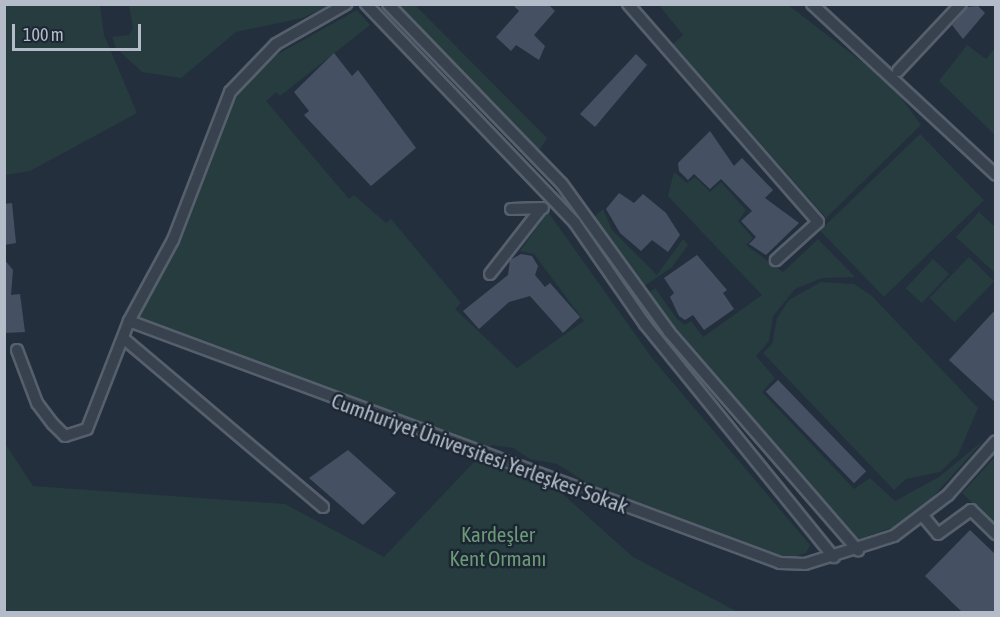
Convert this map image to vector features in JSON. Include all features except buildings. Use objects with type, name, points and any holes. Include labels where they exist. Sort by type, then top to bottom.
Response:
[{"type":"street","points":[[17,350],[37,403],[65,436],[77,436],[87,429],[129,321],[173,240],[230,92],[276,45],[346,4]]},
{"type":"street","points":[[366,4],[552,201],[834,557]]},
{"type":"street","points":[[388,4],[562,183],[669,332],[858,550]]},
{"type":"street","points":[[628,4],[818,222],[776,260]]},
{"type":"street","points":[[812,4],[996,175]]},
{"type":"street","points":[[819,4],[898,71],[996,165]]},
{"type":"street","points":[[898,71],[961,4]]},
{"type":"street","points":[[490,274],[540,210],[552,201]]},
{"type":"street","points":[[511,210],[540,210]]},
{"type":"street","name":"Cumhuriyet Üniversitesi Yerleşkesi Sokak","points":[[129,321],[756,556],[806,564],[858,550],[894,536],[923,516],[996,441]]},
{"type":"street","points":[[123,338],[323,507]]},
{"type":"street","points":[[923,516],[939,534],[970,510],[996,534]]},
{"type":"green space","points":[[129,4],[330,5],[302,18],[236,32],[181,78],[142,72],[116,48],[112,37],[129,35],[133,28]]},
{"type":"green space","points":[[4,5],[100,5],[104,35],[137,113],[30,171],[5,175]]},
{"type":"green space","points":[[394,5],[415,5],[547,138],[538,152]]},
{"type":"green space","points":[[659,5],[788,5],[891,84],[921,125],[826,218],[673,44],[683,35]]},
{"type":"green space","points":[[357,10],[370,25],[280,96],[276,92],[266,101],[349,199],[354,195],[386,223],[391,219],[461,303],[455,309],[517,368],[584,321],[534,254],[520,251],[548,212],[652,358],[810,545],[806,553],[791,558],[772,553],[599,490],[557,464],[530,459],[513,448],[491,445],[488,450],[136,319],[187,222],[226,114],[240,92],[271,58]]},
{"type":"green space","points":[[967,45],[986,59],[995,48],[995,135],[939,81]]},
{"type":"green space","points":[[920,134],[984,200],[884,297],[820,231]]},
{"type":"green space","points":[[674,172],[687,183],[695,177],[710,192],[721,182],[746,210],[738,221],[753,238],[746,245],[783,272],[818,239],[855,277],[822,278],[795,289],[773,316],[769,341],[756,356],[775,378],[762,392],[854,489],[870,478],[895,501],[939,477],[985,439],[923,508],[897,526],[856,540],[647,294],[655,288],[677,319],[685,325],[691,321],[703,337],[762,295],[668,196]]},
{"type":"green space","points":[[603,209],[612,230],[657,275],[683,239],[688,245],[672,267],[643,287],[593,218]]},
{"type":"green space","points":[[979,212],[995,227],[995,273],[956,237]]},
{"type":"green space","points":[[969,257],[994,281],[955,322],[929,298]]},
{"type":"green space","points":[[933,259],[949,274],[922,303],[906,288]]},
{"type":"green space","points":[[821,282],[854,284],[872,296],[978,408],[958,455],[940,472],[906,479],[894,490],[763,353],[772,344],[777,318],[789,300]]},
{"type":"green space","name":"Kardeşler Kent Ormanı","points":[[4,442],[33,486],[285,504],[384,557],[475,461],[547,480],[633,557],[738,612],[5,612]]},
{"type":"green space","points":[[995,457],[995,525],[962,493]]}]
